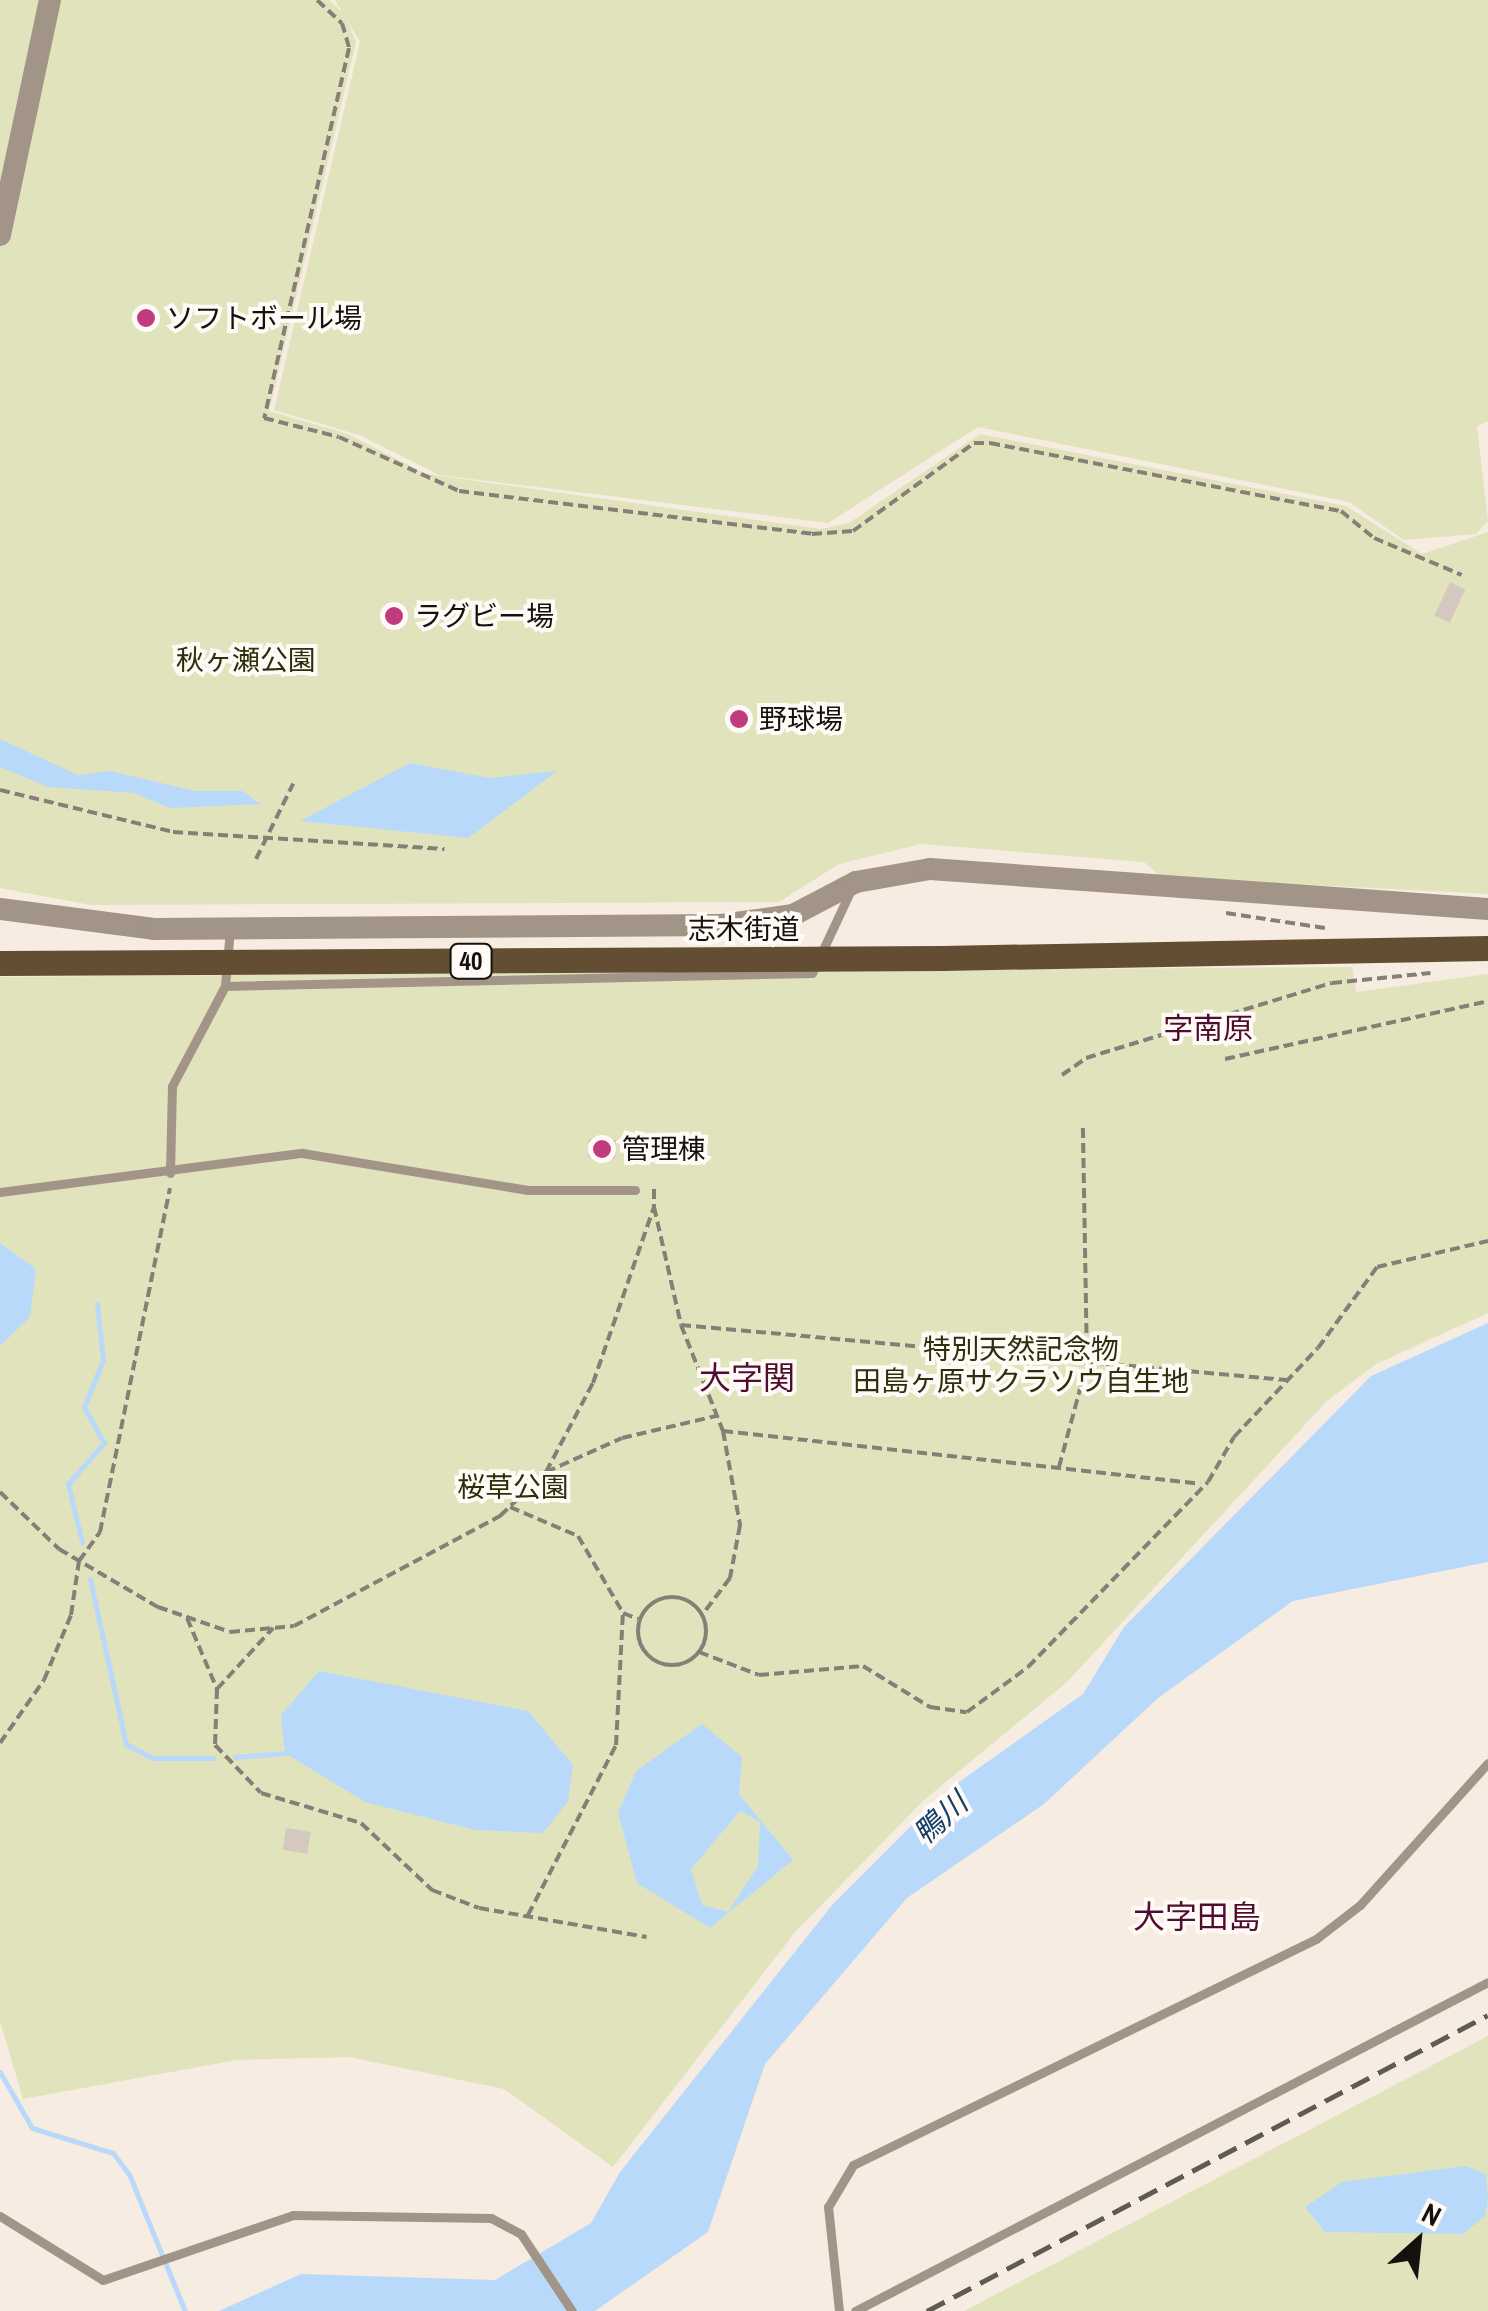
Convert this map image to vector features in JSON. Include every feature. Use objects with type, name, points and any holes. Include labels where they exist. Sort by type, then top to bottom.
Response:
[{"type":"main road","name":"志木街道","points":[[0,963],[942,958],[1488,948]]},
{"type":"street","points":[[0,235],[50,0]]},
{"type":"street","points":[[0,909],[123,928],[764,922],[856,882],[930,869],[1488,909]]},
{"type":"lane","points":[[225,986],[812,973],[856,882]]},
{"type":"lane","points":[[170,1173],[172,1086],[225,986],[230,929]]},
{"type":"lane","points":[[0,1192],[302,1153],[528,1190],[635,1190]]},
{"type":"lane","points":[[839,2311],[828,2207],[854,2165],[1316,1939],[1360,1905],[1488,1763]]},
{"type":"lane","points":[[855,2311],[1488,1982]]},
{"type":"lane","points":[[0,2216],[92,2277],[146,2269],[293,2216],[491,2218],[529,2244],[572,2311]]},
{"type":"path","points":[[318,0],[342,23],[349,48],[264,418],[340,437],[459,491],[812,534],[853,531],[974,443],[990,443],[1341,511],[1374,538],[1462,575]]},
{"type":"path","points":[[256,858],[293,784]]},
{"type":"path","points":[[0,790],[174,832],[444,849]]},
{"type":"path","points":[[1211,910],[1330,928]]},
{"type":"path","points":[[1062,1075],[1086,1058],[1332,984],[1444,971]]},
{"type":"path","points":[[1225,1059],[1488,1002]]},
{"type":"path","points":[[1059,1467],[1088,1364],[1083,1125]]},
{"type":"path","points":[[0,1743],[44,1680],[70,1616],[79,1561],[100,1532],[170,1173]]},
{"type":"path","points":[[654,1189],[654,1207],[681,1324],[723,1431],[738,1548],[722,1595],[702,1615],[699,1652]]},
{"type":"path","points":[[0,1492],[79,1561],[187,1618],[230,1632],[273,1628],[387,1580],[510,1507],[546,1472],[592,1383],[654,1207]]},
{"type":"path","points":[[699,1652],[759,1675],[863,1666],[930,1707],[967,1712],[1028,1667],[1201,1484],[1376,1267],[1488,1242]]},
{"type":"path","points":[[681,1324],[1287,1380]]},
{"type":"path","points":[[546,1472],[622,1438],[717,1415]]},
{"type":"path","points":[[723,1431],[1201,1484]]},
{"type":"path","points":[[510,1507],[578,1536],[623,1613],[616,1745],[527,1916]]},
{"type":"path","points":[[699,1652],[682,1663],[656,1661],[639,1641],[640,1620],[650,1604],[675,1596],[702,1615]]},
{"type":"path","points":[[623,1613],[640,1620]]},
{"type":"path","points":[[187,1618],[217,1689],[215,1745],[242,1780],[282,1803],[361,1822],[432,1890],[527,1916],[647,1937]]},
{"type":"path","points":[[217,1689],[273,1628]]},
{"type":"green space","name":"秋ヶ瀬公園","points":[[0,0],[329,0],[345,15],[356,42],[269,411],[348,434],[426,474],[821,529],[849,523],[980,434],[1346,506],[1422,554],[1488,532],[1488,894],[1161,877],[1144,862],[921,844],[839,864],[779,902],[91,905],[0,888]]},
{"type":"green space","points":[[335,0],[1488,0],[1488,421],[1477,426],[1488,521],[1476,534],[1404,540],[1349,502],[978,427],[828,523],[439,475],[359,435],[274,410],[360,42]]},
{"type":"green space","name":"桜草公園","points":[[1352,967],[1356,992],[1488,974],[1488,1313],[1376,1364],[1327,1401],[1066,1683],[924,1800],[796,1931],[613,2167],[504,2089],[349,2057],[237,2060],[23,2099],[0,2021],[0,977]]},
{"type":"green space","points":[[1488,2036],[1488,2311],[964,2311]]},
{"type":"water","points":[[0,739],[78,775],[110,771],[195,791],[243,791],[260,804],[170,808],[134,793],[48,787],[0,767]]},
{"type":"water","points":[[410,763],[490,778],[557,771],[468,838],[300,821]]},
{"type":"water","points":[[0,1243],[36,1269],[30,1317],[0,1346]]},
{"type":"water","name":"鴨川","points":[[1488,1323],[1488,1562],[1293,1601],[1158,1698],[1044,1804],[907,1898],[765,2064],[708,2232],[595,2311],[219,2311],[301,2274],[495,2280],[591,2223],[620,2172],[833,1904],[945,1792],[1083,1694],[1124,1627],[1371,1376]]},
{"type":"water","points":[[319,1671],[528,1711],[573,1765],[568,1801],[543,1833],[475,1830],[365,1802],[285,1753],[281,1715]]},
{"type":"water","points":[[702,1724],[742,1757],[739,1794],[793,1860],[710,1928],[637,1883],[618,1813],[636,1771]],"holes":[[[740,1811],[760,1822],[758,1866],[728,1912],[702,1905],[691,1869]]]},
{"type":"water","points":[[1465,2166],[1486,2174],[1488,2199],[1485,2216],[1463,2234],[1325,2232],[1305,2207],[1342,2182]]},
{"type":"building","points":[[1450,582],[1465,589],[1450,623],[1434,616]]},
{"type":"building","name":"管理棟","points":[[589,1139],[616,1140],[615,1159],[588,1158]]},
{"type":"building","points":[[286,1828],[311,1832],[307,1854],[283,1850]]},
{"type":"waterway","points":[[82,1542],[68,1484],[104,1443],[84,1407],[103,1360],[97,1304]]},
{"type":"waterway","points":[[90,1579],[126,1744],[152,1758],[213,1758]]},
{"type":"waterway","points":[[235,1757],[285,1753]]},
{"type":"waterway","points":[[0,2072],[32,2128],[113,2153],[129,2174],[185,2311]]},
{"type":"railway","points":[[927,2311],[1488,2015]]},
{"type":"place","name":"ソフトボール場","points":[[146,318]]},
{"type":"place","name":"ラグビー場","points":[[394,616]]},
{"type":"place","name":"野球場","points":[[739,719]]},
{"type":"place","name":"管理棟","points":[[602,1149]]},
{"type":"district","name":"字南原","points":[[1208,1028]]},
{"type":"district","name":"大字関","points":[[747,1378]]},
{"type":"district","name":"大字田島","points":[[1197,1917]]},
{"type":"park label","name":"特別天然記念物 田島ヶ原サクラソウ自生地","points":[[1021,1365]]}]
